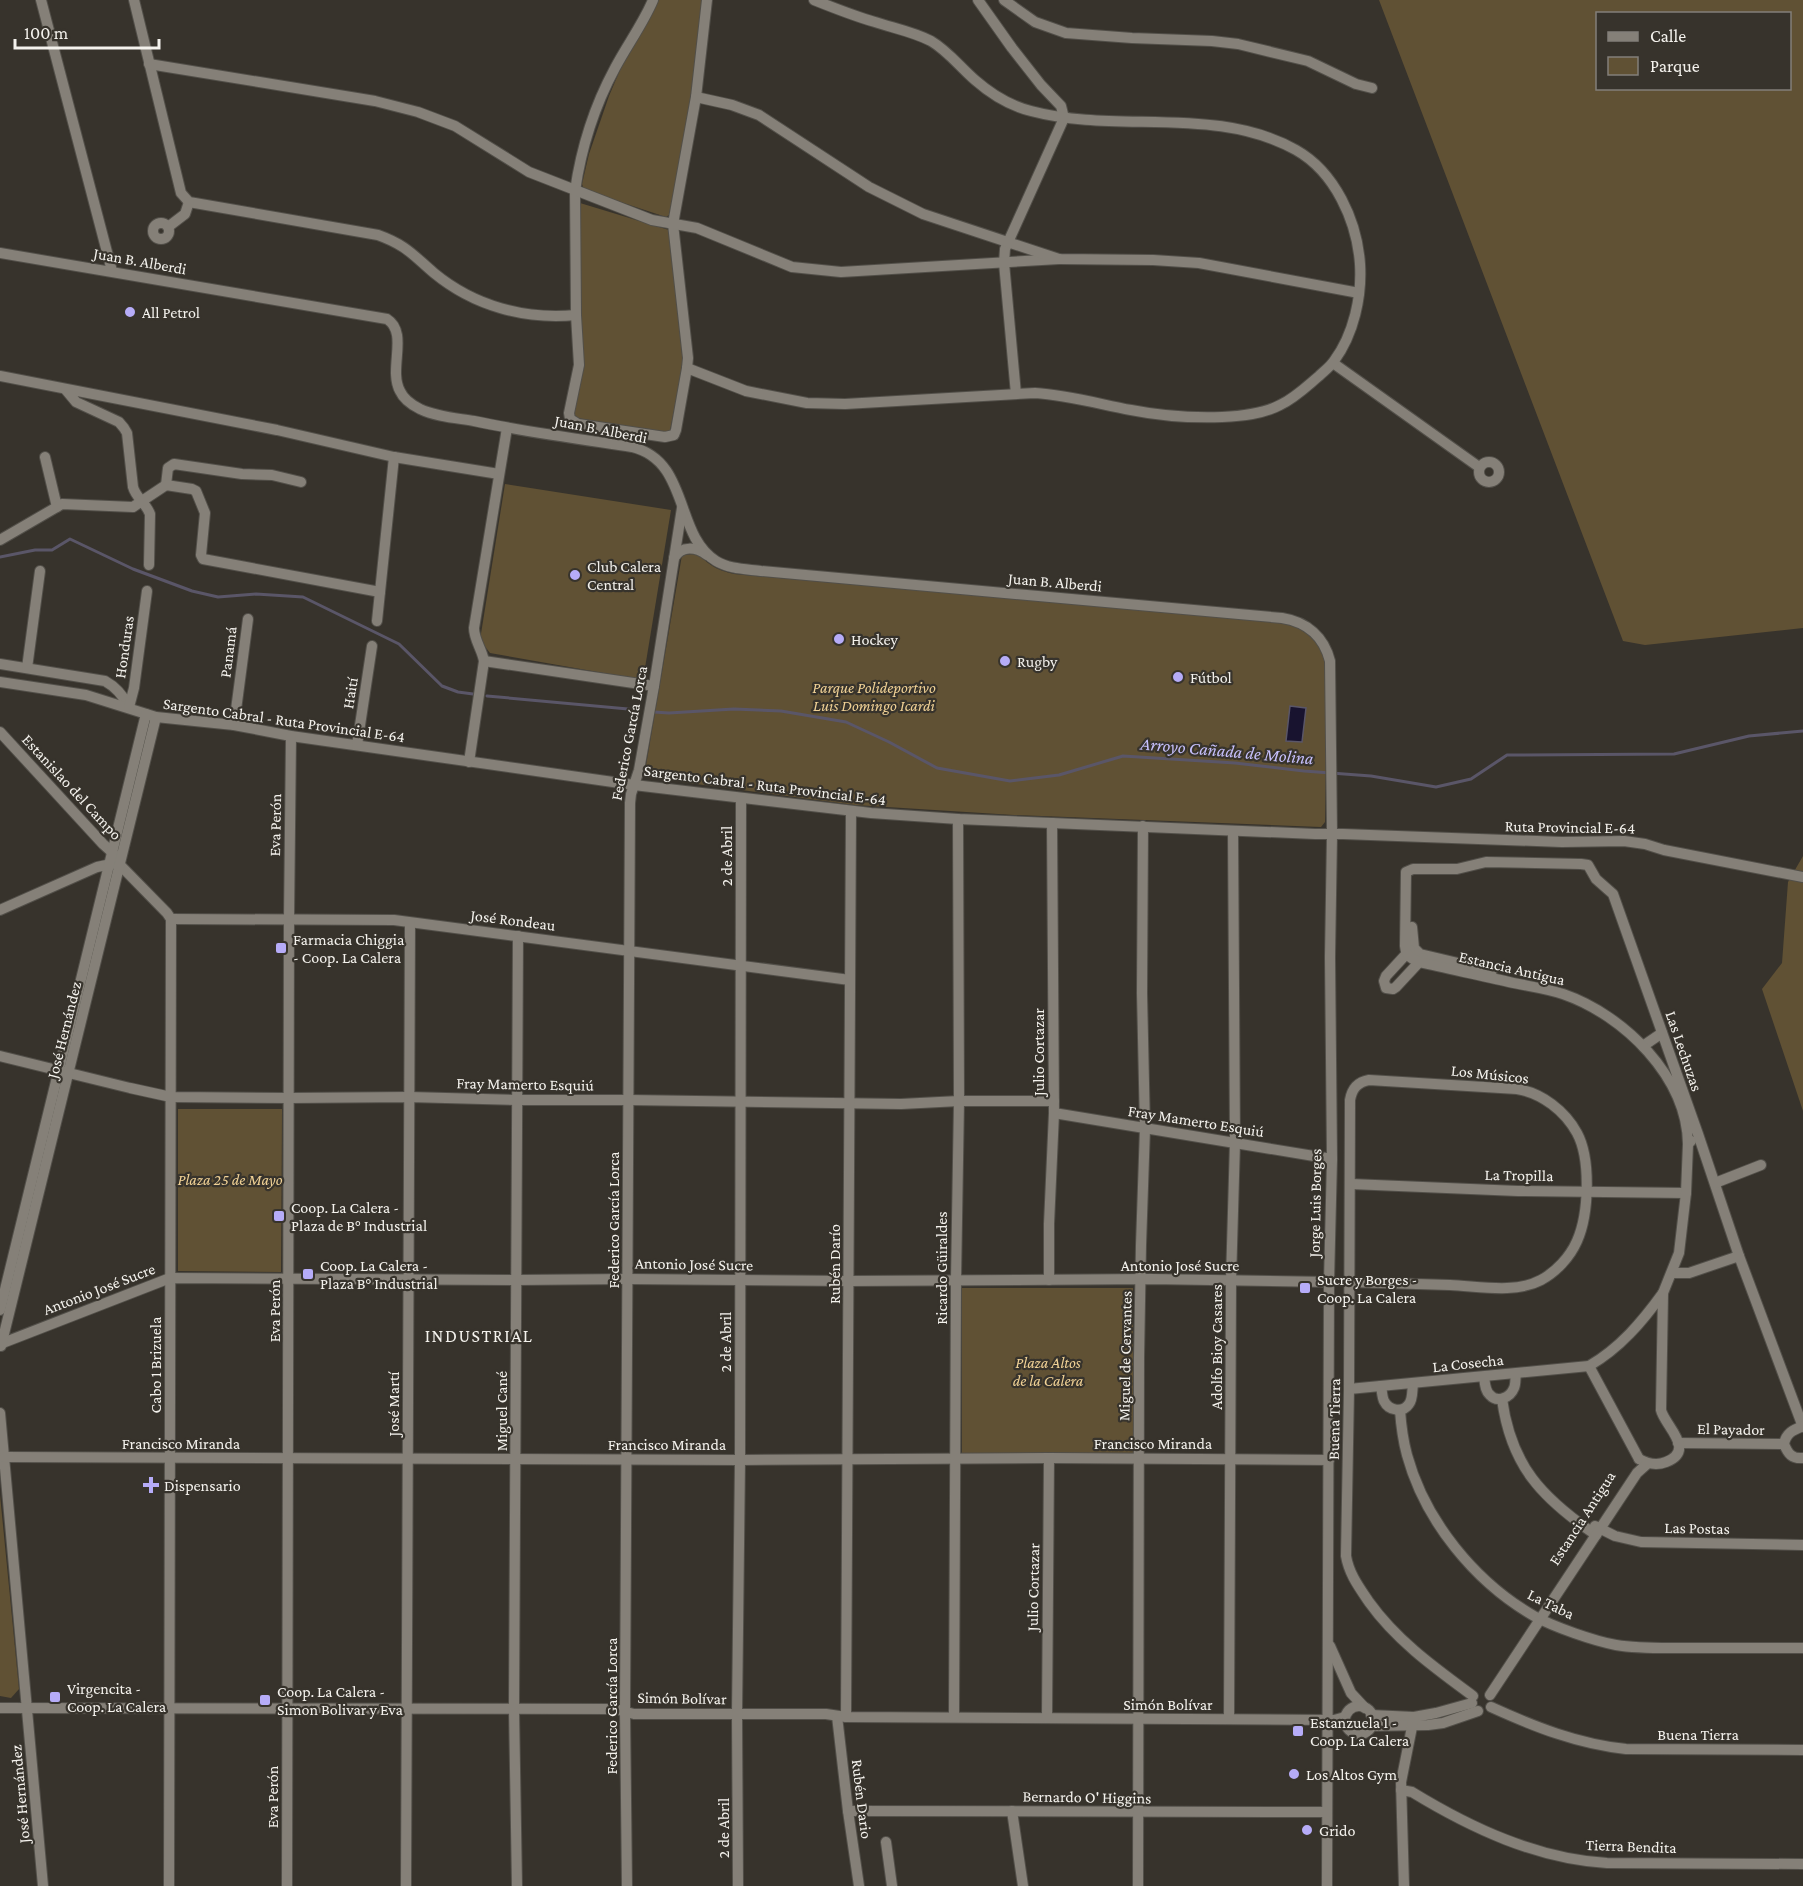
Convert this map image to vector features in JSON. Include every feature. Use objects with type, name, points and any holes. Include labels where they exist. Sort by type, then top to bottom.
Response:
[{"type":"street","points":[[41,0],[112,272]]},
{"type":"street","points":[[134,0],[181,193],[189,202],[378,235],[400,244],[452,286],[490,306],[528,314],[576,315]]},
{"type":"street","points":[[653,0],[605,89],[582,155],[575,191],[576,315],[579,365],[569,413],[570,418],[578,424],[670,437],[676,430],[688,358],[673,224],[696,97],[707,0]]},
{"type":"street","points":[[687,368],[746,392],[807,403],[845,404],[1016,394],[1053,395],[1173,416],[1231,416],[1266,411],[1296,395],[1333,363],[1343,348],[1351,328],[1359,293],[1359,256],[1352,225],[1329,180],[1313,162],[1299,152],[1262,135],[1222,127],[1064,118],[1024,109],[996,95],[976,81],[944,50],[929,40],[860,18],[814,0]]},
{"type":"street","points":[[978,0],[1026,66],[1061,106],[1064,118],[1005,249],[1004,263],[1016,394]]},
{"type":"street","points":[[1004,0],[1035,22],[1066,33],[1238,44],[1308,61],[1356,84],[1372,88]]},
{"type":"street","points":[[149,64],[375,101],[411,110],[454,126],[518,166],[575,191],[652,220],[697,228],[783,265],[801,269],[841,272],[1059,259],[1153,260],[1199,263],[1359,293]]},
{"type":"street","points":[[696,97],[759,115],[868,187],[916,211],[1059,259]]},
{"type":"street","points":[[168,227],[185,214],[189,202]]},
{"type":"street","name":"Juan B. Alberdi","points":[[0,253],[387,318],[395,326],[397,333],[395,376],[400,393],[413,406],[432,413],[507,428],[632,447],[649,453],[660,460],[664,466],[699,542],[715,561],[728,566],[761,571],[1282,618],[1295,621],[1315,633]]},
{"type":"street","points":[[1333,363],[1479,467]]},
{"type":"street","points":[[0,376],[277,430],[394,457],[499,474]]},
{"type":"street","points":[[66,390],[76,402],[119,422],[127,434],[135,494],[150,514],[149,564]]},
{"type":"street","points":[[469,762],[484,661],[474,628],[507,428]]},
{"type":"street","points":[[45,457],[57,507]]},
{"type":"street","points":[[377,621],[394,457]]},
{"type":"street","points":[[166,485],[168,468],[174,464],[242,474],[272,475],[301,482]]},
{"type":"street","points":[[0,540],[68,503],[133,507],[166,485],[196,491],[205,513],[201,555],[203,559],[380,592]]},
{"type":"street","name":"Federico García Lorca","points":[[627,1886],[625,1711],[630,803],[639,770],[654,686],[682,507]]},
{"type":"street","points":[[674,559],[681,550],[692,549],[700,550],[710,556]]},
{"type":"street","points":[[27,668],[40,571]]},
{"type":"street","name":"Honduras","points":[[129,707],[134,688],[147,591]]},
{"type":"street","name":"Panamá","points":[[234,725],[248,619]]},
{"type":"street","name":"Jorge Luis Borges","points":[[1315,633],[1324,643],[1330,661],[1332,834],[1327,1886]]},
{"type":"street","name":"Haití","points":[[357,745],[372,646]]},
{"type":"street","points":[[484,661],[654,686]]},
{"type":"street","name":"Sargento Cabral - Ruta Provincial E-64","points":[[0,664],[105,681],[118,690],[129,707]]},
{"type":"street","name":"Sargento Cabral - Ruta Provincial E-64","points":[[0,682],[86,695],[151,715],[234,725],[291,736],[634,785],[851,811],[958,819],[1332,834]]},
{"type":"street","name":"José Hernández","points":[[0,1346],[22,1241],[151,715]]},
{"type":"street","name":"Estanislao del Campo","points":[[0,732],[103,844],[114,860]]},
{"type":"street","name":"Eva Perón","points":[[287,1886],[291,736]]},
{"type":"street","name":"2 de Abril","points":[[738,1886],[741,798]]},
{"type":"street","name":"Rubén Darío","points":[[842,1716],[848,1459],[851,811]]},
{"type":"street","name":"Ricardo Güiraldes","points":[[954,1717],[959,1101],[958,819]]},
{"type":"street","name":"Julio Cortazar","points":[[1049,1280],[1054,1107],[1052,823]]},
{"type":"street","name":"Miguel de Cervantes","points":[[1138,1886],[1139,1458],[1141,1245],[1145,1128],[1142,993],[1143,826]]},
{"type":"street","name":"Adolfo Bioy Casares","points":[[1229,1719],[1232,1458],[1231,1281],[1235,1142],[1233,831]]},
{"type":"street","name":"Ruta Provincial E-64","points":[[1332,834],[1562,843],[1640,843],[1664,850],[1803,877]]},
{"type":"street","points":[[0,910],[114,860],[171,919]]},
{"type":"street","name":"Las Lechuzas","points":[[1410,951],[1412,941],[1410,870],[1452,870],[1486,862],[1581,864],[1588,865],[1596,879],[1613,894],[1662,1033],[1677,1089],[1698,1134],[1739,1256],[1803,1427]]},
{"type":"street","name":"José Rondeau","points":[[171,919],[387,920],[850,980]]},
{"type":"street","name":"Cabo 1 Brizuela","points":[[169,1886],[171,919]]},
{"type":"street","name":"José Martí","points":[[406,1886],[410,923]]},
{"type":"street","name":"Miguel Cané","points":[[517,1886],[514,1709],[518,936]]},
{"type":"street","points":[[1410,951],[1386,976],[1384,981],[1386,988],[1396,987],[1422,959]]},
{"type":"street","name":"Estancia Antigua","points":[[1410,951],[1422,959],[1563,994],[1600,1012],[1646,1044],[1677,1089],[1688,1144],[1686,1193],[1679,1252],[1663,1293],[1661,1410],[1662,1417],[1676,1434],[1678,1443]]},
{"type":"street","points":[[1646,1044],[1662,1033]]},
{"type":"street","name":"Fray Mamerto Esquiú","points":[[0,1056],[171,1097],[409,1097],[901,1104],[959,1101],[1054,1107],[1145,1128],[1332,1159]]},
{"type":"street","name":"Los Músicos","points":[[1350,1282],[1506,1287],[1532,1284],[1552,1273],[1563,1263],[1577,1241],[1586,1191],[1586,1163],[1578,1135],[1564,1114],[1526,1090],[1370,1080],[1362,1081],[1354,1089]]},
{"type":"street","name":"Buena Tierra","points":[[1354,1089],[1350,1100],[1346,1556],[1348,1566],[1358,1586],[1389,1627],[1423,1659],[1479,1699],[1487,1711],[1491,1707],[1555,1734],[1609,1747],[1803,1750]]},
{"type":"street","points":[[1688,1144],[1698,1134]]},
{"type":"street","points":[[1714,1183],[1761,1165]]},
{"type":"street","name":"La Tropilla","points":[[1350,1184],[1518,1191],[1686,1193]]},
{"type":"street","name":"José Hernández","points":[[0,1310],[22,1241]]},
{"type":"street","points":[[1672,1273],[1689,1273],[1739,1256]]},
{"type":"street","name":"Antonio José Sucre","points":[[0,1346],[170,1278],[1329,1282]]},
{"type":"street","name":"La Cosecha","points":[[1349,1389],[1589,1366],[1617,1347],[1646,1316],[1663,1293]]},
{"type":"street","points":[[1646,1316],[1656,1316],[1663,1325]]},
{"type":"street","points":[[1589,1366],[1643,1461],[1655,1464],[1670,1461],[1677,1452],[1678,1443]]},
{"type":"street","points":[[1484,1377],[1492,1398],[1502,1399],[1514,1389],[1515,1374]]},
{"type":"street","points":[[1381,1386],[1384,1401],[1392,1409],[1400,1410],[1411,1402],[1413,1384]]},
{"type":"street","name":"Las Postas","points":[[1502,1399],[1509,1433],[1521,1463],[1545,1494],[1564,1511],[1596,1530],[1641,1542],[1803,1545]]},
{"type":"street","name":"La Taba","points":[[1400,1410],[1407,1455],[1413,1474],[1430,1510],[1448,1538],[1461,1555],[1490,1584],[1537,1617],[1590,1638],[1627,1647],[1803,1648]]},
{"type":"street","name":"José Hernández","points":[[0,1413],[43,1886]]},
{"type":"street","name":"El Payador","points":[[1803,1427],[1789,1433],[1784,1444],[1791,1456],[1803,1458]]},
{"type":"street","name":"El Payador","points":[[1678,1443],[1784,1444]]},
{"type":"street","name":"Francisco Miranda","points":[[4,1457],[1329,1460]]},
{"type":"street","name":"Julio Cortazar","points":[[1047,1718],[1049,1458]]},
{"type":"street","name":"Estancia Antigua","points":[[1479,1699],[1643,1461]]},
{"type":"street","points":[[1328,1641],[1351,1693],[1369,1716]]},
{"type":"street","points":[[1369,1716],[1365,1733],[1351,1732],[1346,1725],[1345,1716],[1353,1707],[1383,1721],[1443,1723],[1479,1699]]},
{"type":"street","name":"Simón Bolívar","points":[[0,1708],[615,1709],[634,1714],[1328,1720],[1345,1716]]},
{"type":"street","name":"Rubén Dario","points":[[842,1716],[848,1811],[859,1886]]},
{"type":"street","name":"Simón Bolívar","points":[[1328,1720],[1351,1732]]},
{"type":"street","points":[[1404,1886],[1401,1790],[1403,1767],[1413,1721]]},
{"type":"street","name":"Tierra Bendita","points":[[1401,1790],[1412,1792],[1455,1818],[1504,1839],[1580,1860],[1607,1863],[1803,1864]]},
{"type":"street","name":"Bernardo O' Higgins","points":[[848,1811],[1327,1812]]},
{"type":"street","points":[[1012,1811],[1023,1886]]},
{"type":"street","points":[[886,1842],[891,1886]]},
{"type":"green space","points":[[657,0],[702,0],[693,101],[669,215],[666,217],[584,190],[582,184],[589,154],[609,96]]},
{"type":"green space","points":[[1379,0],[1803,0],[1803,628],[1645,645],[1623,641]]},
{"type":"green space","points":[[580,203],[669,230],[683,363],[670,431],[665,433],[577,418],[573,413],[582,369]]},
{"type":"green space","name":"Club Calera Central","points":[[505,484],[671,510],[643,680],[490,653],[480,640]]},
{"type":"green space","name":"Parque Polideportivo Luis Domingo Icardi","points":[[694,554],[716,568],[734,574],[1282,622],[1306,630],[1325,653],[1327,675],[1325,822],[1321,827],[1014,815],[855,805],[644,777],[682,555]]},
{"type":"green space","points":[[1803,856],[1803,1111],[1762,989],[1782,963],[1788,882]]},
{"type":"green space","name":"Plaza 25 de Mayo","points":[[178,1109],[282,1109],[281,1272],[178,1271]]},
{"type":"green space","name":"Plaza Altos de la Calera","points":[[962,1288],[1133,1288],[1133,1455],[962,1455]]},
{"type":"green space","points":[[0,1495],[19,1689],[11,1698],[0,1696]]},
{"type":"shaded area","points":[[1290,706],[1306,708],[1302,742],[1286,741]]},
{"type":"waterway","name":"Arroyo Cañada de Molina","points":[[0,557],[35,550],[52,550],[70,539],[133,569],[192,591],[218,597],[256,594],[303,597],[399,644],[442,686],[458,692],[473,694]]},
{"type":"waterway","name":"Arroyo Cañada de Molina","points":[[487,696],[639,710]]},
{"type":"waterway","name":"Arroyo Cañada de Molina","points":[[654,712],[734,709],[781,711],[846,722],[937,768],[1010,781],[1059,775],[1123,756],[1235,763],[1371,776],[1436,787],[1471,779],[1507,755],[1674,754],[1749,736],[1803,731]]},
{"type":"place","name":"All Petrol","points":[[130,312]]},
{"type":"place","name":"Club Calera Central","points":[[575,575]]},
{"type":"place","name":"Hockey","points":[[839,639]]},
{"type":"place","name":"Rugby","points":[[1005,661]]},
{"type":"place","name":"Fútbol","points":[[1178,677]]},
{"type":"place","name":"Farmacia Chiggia - Coop. La Calera","points":[[281,948]]},
{"type":"place","name":"Coop. La Calera - Plaza de B° Industrial","points":[[279,1216]]},
{"type":"place","name":"Coop. La Calera - Plaza B° Industrial","points":[[308,1274]]},
{"type":"place","name":"Sucre y Borges - Coop. La Calera","points":[[1305,1288]]},
{"type":"place","name":"Dispensario","points":[[151,1485]]},
{"type":"place","name":"Virgencita - Coop. La Calera","points":[[55,1697]]},
{"type":"place","name":"Coop. La Calera - Simon Bolivar y Eva","points":[[265,1700]]},
{"type":"place","name":"Estanzuela 1 - Coop. La Calera","points":[[1298,1731]]},
{"type":"place","name":"Los Altos Gym","points":[[1294,1774]]},
{"type":"place","name":"Grido","points":[[1307,1830]]},
{"type":"district","name":"INDUSTRIAL","points":[[479,1336]]}]
